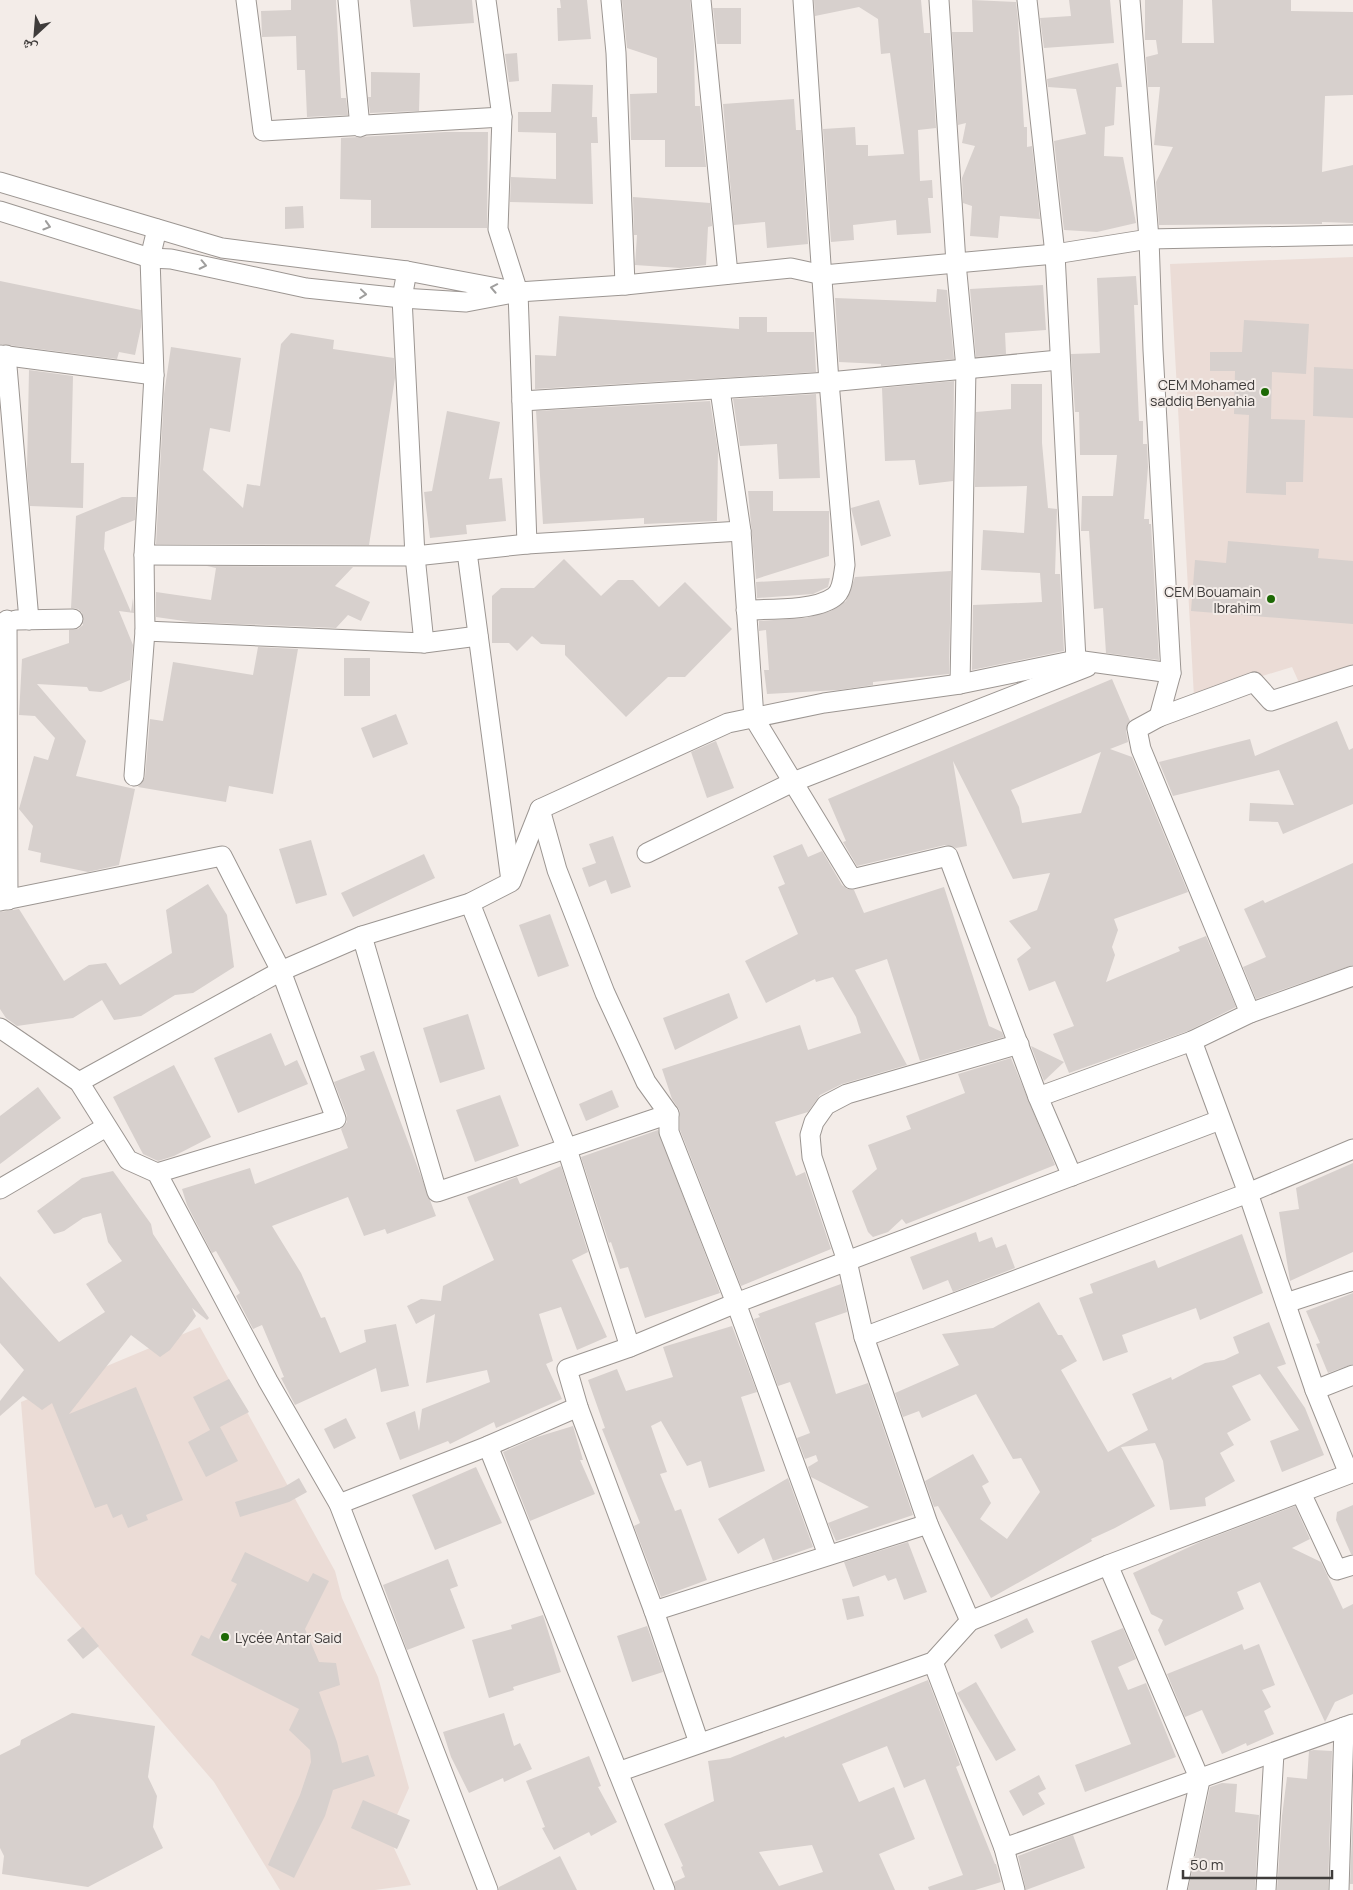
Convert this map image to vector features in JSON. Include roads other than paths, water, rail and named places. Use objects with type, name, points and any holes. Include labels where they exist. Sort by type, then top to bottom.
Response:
[{"type":"street","points":[[246,0],[263,132],[502,116]]},
{"type":"street","points":[[348,0],[360,127]]},
{"type":"street","points":[[486,0],[502,116],[498,229],[518,292],[527,544]]},
{"type":"street","points":[[611,0],[616,53],[625,285]]},
{"type":"street","points":[[701,0],[728,274]]},
{"type":"street","points":[[746,610],[815,605],[835,597],[842,585],[845,566],[829,382],[803,0]]},
{"type":"street","points":[[939,0],[956,262],[966,368],[960,684]]},
{"type":"street","points":[[1027,0],[1055,254],[1076,660]]},
{"type":"street","points":[[1130,0],[1149,239],[1153,350],[1171,673],[1159,716]]},
{"type":"street","points":[[0,182],[222,248],[407,271],[518,292]]},
{"type":"street","points":[[0,211],[150,258],[171,258],[306,288],[402,298],[466,302],[518,292],[625,285],[791,268],[823,275],[1055,254],[1149,239],[1353,235]]},
{"type":"street","points":[[134,776],[145,630],[144,555],[154,376],[150,258],[157,229]]},
{"type":"street","points":[[407,271],[402,298],[415,556],[424,643]]},
{"type":"street","points":[[29,620],[3,355],[154,376]]},
{"type":"street","points":[[522,401],[829,382],[1059,360]]},
{"type":"street","points":[[720,390],[740,531],[754,718],[852,879],[948,856],[1038,1098],[1072,1176]]},
{"type":"street","points":[[144,555],[415,556],[468,552],[527,544],[740,531]]},
{"type":"street","points":[[468,552],[511,882]]},
{"type":"street","points":[[73,619],[4,620],[4,901],[222,856],[281,971],[336,1119],[157,1173]]},
{"type":"street","points":[[145,630],[424,643],[478,636]]},
{"type":"street","points":[[79,1082],[281,971],[362,936],[470,903],[511,882],[540,809],[728,723],[824,703],[960,684],[1076,660],[1171,673]]},
{"type":"street","points":[[647,853],[793,782],[1098,663]]},
{"type":"street","points":[[1250,1013],[1141,749],[1137,729],[1159,716],[1254,682],[1271,701],[1353,675]]},
{"type":"street","points":[[540,809],[557,870],[605,993],[646,1082],[669,1114],[669,1132],[736,1303],[828,1555]]},
{"type":"street","points":[[470,903],[567,1149],[630,1347]]},
{"type":"street","points":[[362,936],[437,1192],[669,1114]]},
{"type":"street","points":[[1038,1098],[1192,1041],[1250,1013],[1353,976]]},
{"type":"street","points":[[0,1028],[79,1082],[128,1160],[157,1173],[268,1381],[339,1504],[488,1890]]},
{"type":"street","points":[[618,1772],[699,1742],[933,1662],[970,1621],[1108,1565],[1349,1474],[1316,1390],[1248,1193],[1192,1041]]},
{"type":"street","points":[[970,1621],[928,1524],[864,1337],[847,1261],[812,1157],[810,1135],[814,1122],[826,1105],[847,1094],[1019,1044]]},
{"type":"street","points":[[699,1742],[654,1611],[578,1407],[567,1369],[630,1347],[736,1303],[1220,1120]]},
{"type":"street","points":[[0,1189],[106,1127]]},
{"type":"street","points":[[864,1337],[1248,1193],[1353,1149]]},
{"type":"street","points":[[1286,1303],[1353,1281]]},
{"type":"street","points":[[1316,1390],[1353,1375]]},
{"type":"street","points":[[339,1504],[488,1446],[578,1407]]},
{"type":"street","points":[[488,1446],[665,1890]]},
{"type":"street","points":[[1301,1493],[1337,1570],[1353,1565]]},
{"type":"street","points":[[654,1611],[928,1524]]},
{"type":"street","points":[[1108,1565],[1200,1780],[1177,1890]]},
{"type":"street","points":[[933,1662],[1004,1848],[1015,1890]]},
{"type":"street","points":[[1004,1848],[1348,1726],[1339,1890]]},
{"type":"street","points":[[1266,1890],[1274,1753]]},
{"type":"place","name":"CEM Mohamed saddiq Benyahia","points":[[1265,392]]},
{"type":"place","name":"CEM Bouamain Ibrahim","points":[[1271,599]]},
{"type":"place","name":"Lycée Antar Said","points":[[225,1637]]}]
